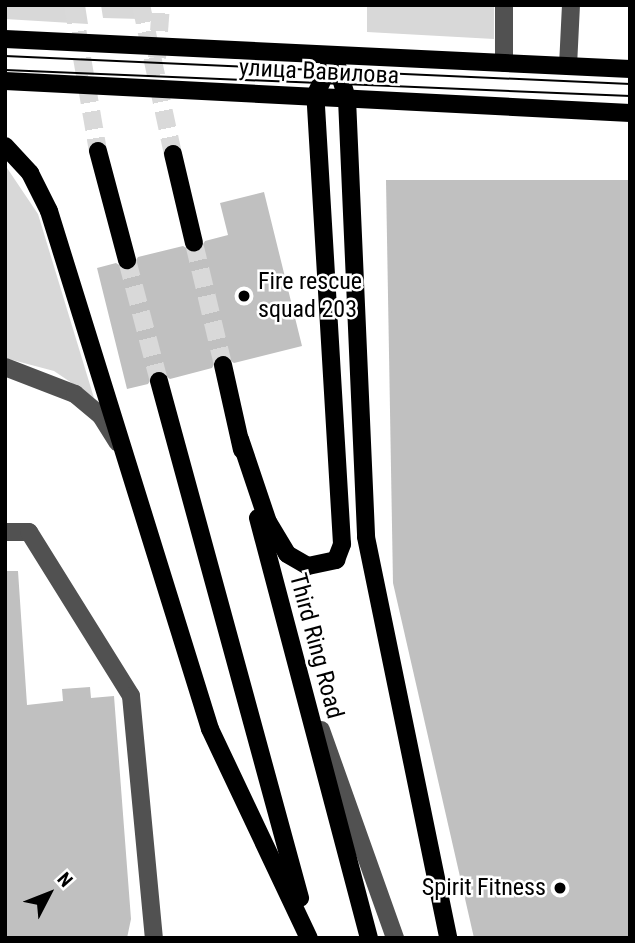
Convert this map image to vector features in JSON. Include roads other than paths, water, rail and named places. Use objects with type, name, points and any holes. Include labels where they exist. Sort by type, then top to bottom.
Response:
[{"type":"main road","name":"улица Вавилова","points":[[5,39],[630,69]]},
{"type":"main road","points":[[240,439],[268,522],[287,554],[308,566],[336,560],[342,544],[315,96],[334,55]]},
{"type":"main road","points":[[334,55],[347,99],[366,537],[448,938]]},
{"type":"main road","name":"улица Вавилова","points":[[5,80],[630,113]]},
{"type":"main road","points":[[5,146],[30,173],[49,211],[210,729],[310,938]]},
{"type":"main road","points":[[97,151],[127,260]]},
{"type":"main road","points":[[173,154],[194,243]]},
{"type":"main road","name":"Third Ring Road","points":[[223,365],[286,631],[369,938]]},
{"type":"main road","points":[[159,381],[310,938]]},
{"type":"street","points":[[568,66],[571,5]]},
{"type":"street","points":[[504,63],[509,14]]},
{"type":"street","points":[[5,366],[51,380],[90,407],[114,436],[134,480]]},
{"type":"street","points":[[5,532],[29,532],[131,696],[154,938]]},
{"type":"street","points":[[286,631],[394,938]]},
{"type":"tunnel","points":[[73,5],[98,151]]},
{"type":"tunnel","points":[[141,5],[173,154]]},
{"type":"tunnel","points":[[157,58],[161,5]]},
{"type":"tunnel","points":[[194,243],[223,365]]},
{"type":"tunnel","points":[[127,260],[159,381]]},
{"type":"tram line","points":[[5,56],[630,84]]},
{"type":"tram line","points":[[5,70],[630,96]]},
{"type":"place","name":"Fire rescue squad 203","points":[[244,296]]},
{"type":"place","name":"Spirit Fitness","points":[[560,888]]}]
